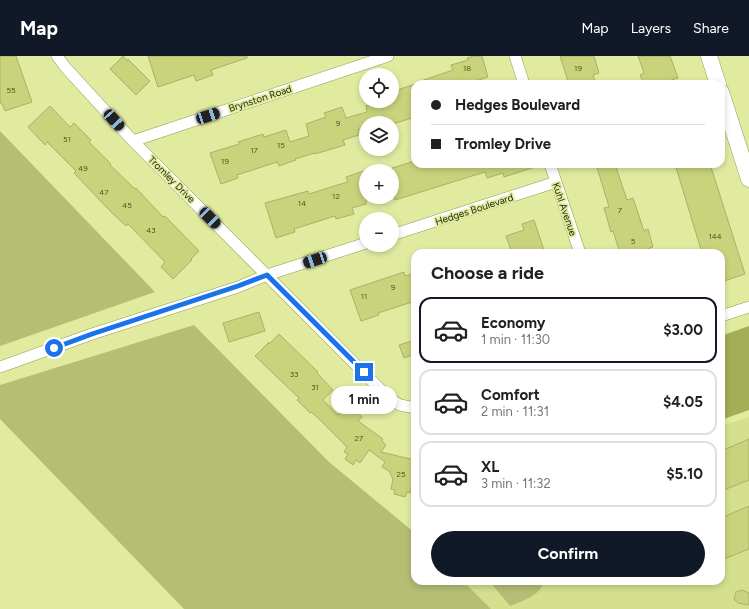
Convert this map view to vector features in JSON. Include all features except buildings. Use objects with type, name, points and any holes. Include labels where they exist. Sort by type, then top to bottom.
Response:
[{"type":"street","name":"Tromley Drive","points":[[57,56],[66,68],[133,141],[390,399],[400,405],[411,407]]},
{"type":"street","name":"Brynston Road","points":[[133,141],[388,56]]},
{"type":"street","points":[[515,56],[523,80]]},
{"type":"street","points":[[709,56],[717,80]]},
{"type":"street","points":[[725,104],[749,179]]},
{"type":"street","name":"Kuhl Avenue","points":[[551,168],[579,249]]},
{"type":"street","name":"Hedges Boulevard","points":[[399,233],[556,182]]},
{"type":"street","points":[[0,367],[92,334],[359,245]]},
{"type":"street","points":[[725,315],[749,307]]},
{"type":"shaded area","points":[[0,131],[155,292],[0,346]]},
{"type":"shaded area","points":[[194,325],[329,462],[411,530],[411,585],[467,585],[491,609],[184,609],[0,419],[0,385]]},
{"type":"shaded area","points":[[749,326],[749,410],[725,419],[725,335]]},
{"type":"shaded area","points":[[749,417],[749,609],[491,609],[467,585],[725,585],[725,425]]},
{"type":"shaded area","points":[[492,585],[542,585],[535,594],[510,606]]},
{"type":"route","points":[[54,348],[267,275],[364,372]]}]
